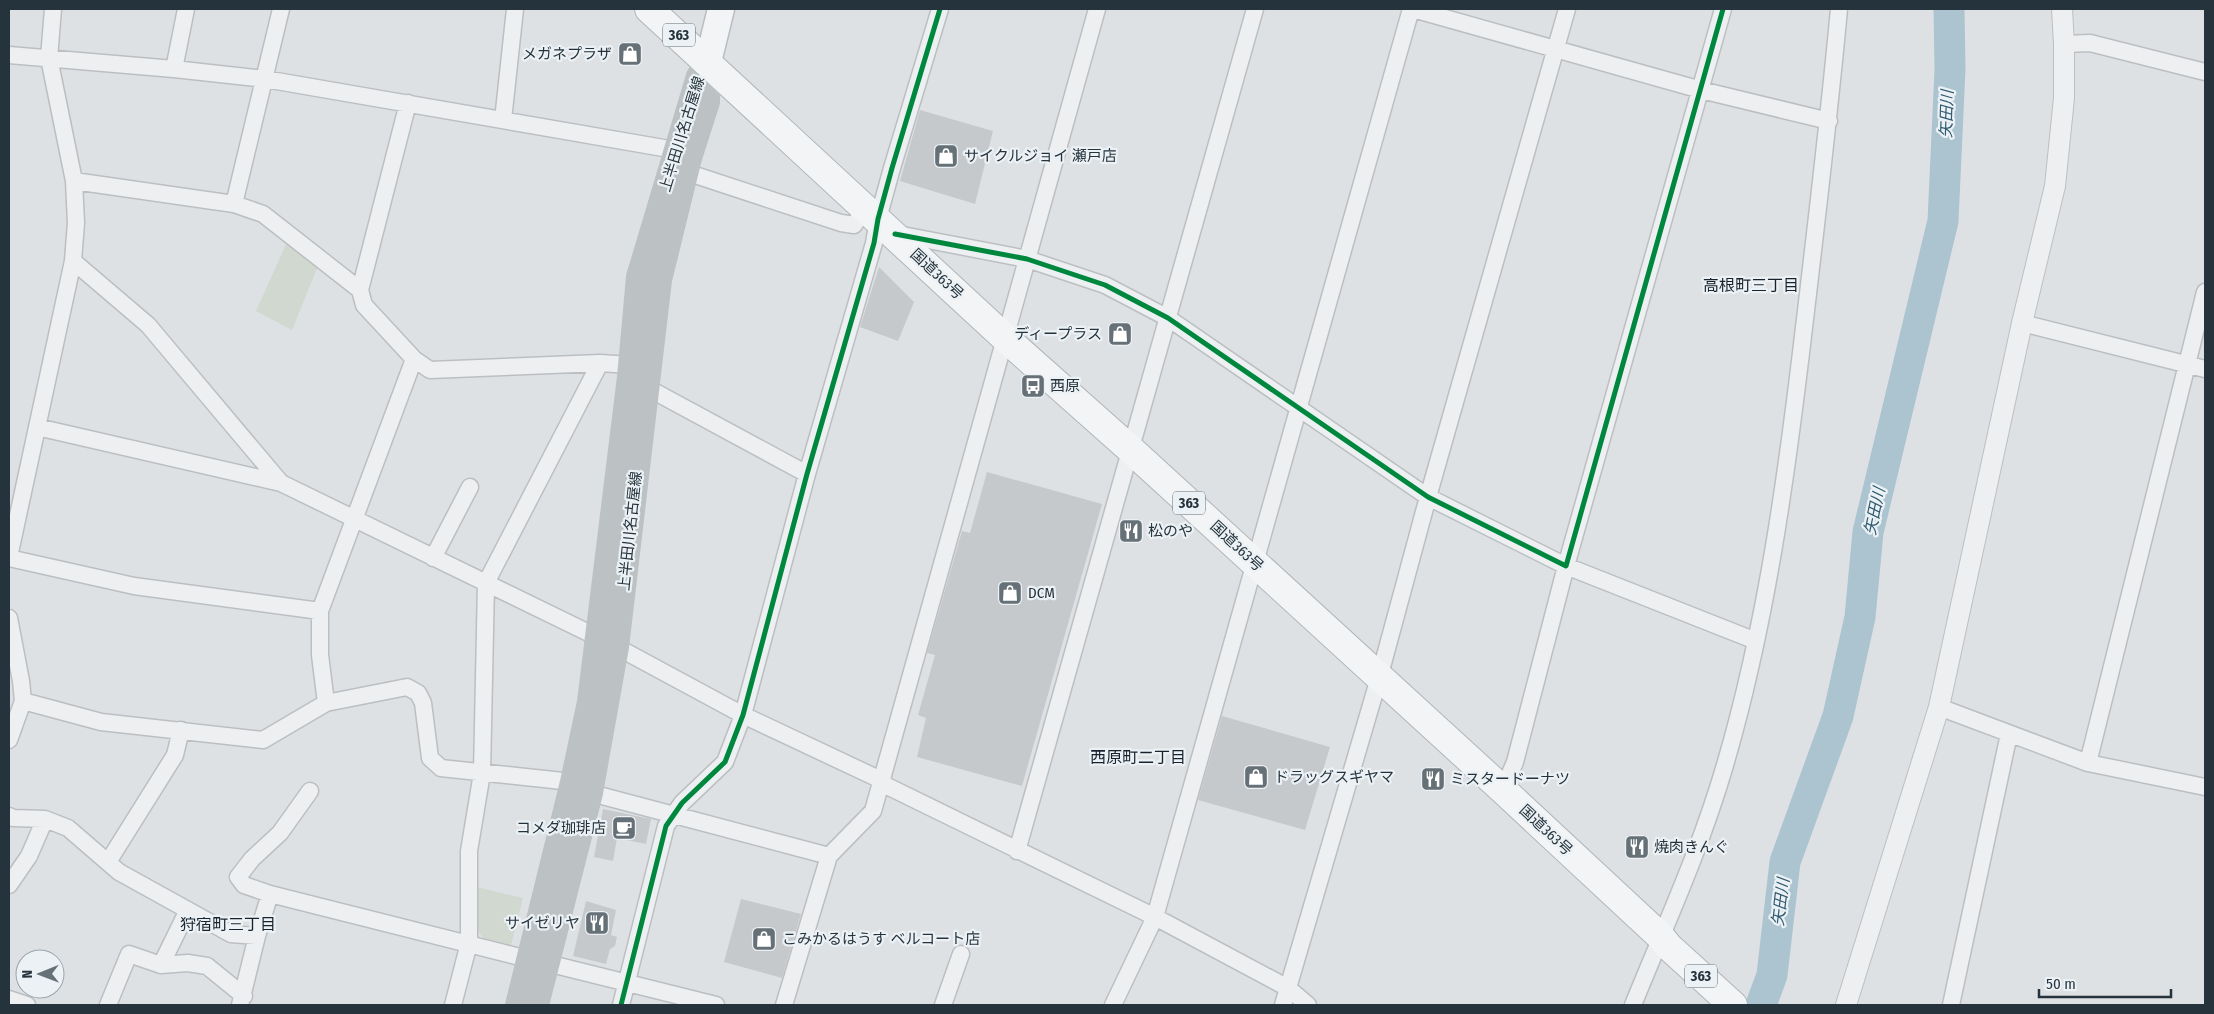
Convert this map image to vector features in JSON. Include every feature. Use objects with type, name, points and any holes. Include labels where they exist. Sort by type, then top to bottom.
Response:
[{"type":"highway","name":"国道363号","points":[[649,9],[880,220],[1004,337],[1130,448],[1503,790],[1664,942],[1734,1005]]},
{"type":"main road","points":[[708,62],[721,9]]},
{"type":"main road","name":"上半田川名古屋線","points":[[607,642],[638,278],[698,76],[708,62]]},
{"type":"main road","name":"上半田川名古屋線","points":[[517,1005],[538,961],[582,788],[607,642],[646,387],[660,280],[686,172],[708,102],[708,62]]},
{"type":"main road","name":"上半田川名古屋線","points":[[537,1005],[538,961]]},
{"type":"street","points":[[53,9],[49,58],[74,181],[76,223],[74,261],[9,557],[134,586],[320,611]]},
{"type":"street","points":[[174,69],[186,9]]},
{"type":"street","points":[[234,204],[281,9]]},
{"type":"street","points":[[503,120],[515,9]]},
{"type":"street","points":[[621,1005],[666,826],[672,814],[725,762],[743,715],[806,474],[940,9]]},
{"type":"street","points":[[784,1005],[829,856],[872,811],[1097,9]]},
{"type":"street","points":[[1018,851],[1255,9]]},
{"type":"street","points":[[1113,1005],[1155,917],[1298,406],[1412,9],[1701,90],[1828,121]]},
{"type":"street","points":[[1284,1005],[1380,678],[1428,497],[1567,9]]},
{"type":"street","points":[[1503,790],[1515,762],[1566,566],[1723,9]]},
{"type":"street","points":[[1634,1005],[1664,942],[1725,766],[1756,641],[1787,466],[1828,121],[1839,9]]},
{"type":"street","points":[[1846,1005],[1939,707],[2022,323],[2055,186],[2064,98],[2062,9]]},
{"type":"street","points":[[2064,44],[2090,43],[2205,72]]},
{"type":"street","points":[[9,55],[265,79],[675,150]]},
{"type":"street","points":[[408,103],[360,290],[364,305],[414,359],[430,370],[600,363],[630,365]]},
{"type":"street","points":[[686,172],[841,223],[854,225],[880,220],[1027,259],[1105,285],[1168,318],[1428,497],[1566,566],[1756,641]]},
{"type":"street","points":[[74,181],[234,204],[263,214],[360,290]]},
{"type":"street","points":[[74,261],[148,325],[281,483]]},
{"type":"street","points":[[2088,763],[2205,292]]},
{"type":"street","points":[[2022,323],[2205,369]]},
{"type":"street","points":[[326,703],[320,654],[320,611],[414,359]]},
{"type":"street","points":[[453,1005],[469,943],[469,851],[482,773],[486,583],[600,363]]},
{"type":"street","points":[[646,387],[806,474]]},
{"type":"street","points":[[37,427],[281,483],[607,642],[743,715],[881,780],[887,786],[1155,917],[1288,988],[1308,1005]]},
{"type":"street","points":[[433,558],[470,487]]},
{"type":"street","points":[[9,618],[18,693],[9,740]]},
{"type":"street","points":[[18,693],[101,722],[263,740],[326,703],[408,687],[418,693],[423,703],[430,758],[441,768],[582,788],[829,856]]},
{"type":"street","points":[[1939,707],[2088,763],[2205,787]]},
{"type":"street","points":[[108,862],[175,756],[181,730]]},
{"type":"street","points":[[1951,1005],[2009,734]]},
{"type":"street","points":[[310,791],[280,833],[252,859],[238,877],[244,885],[270,894],[716,1005]]},
{"type":"street","points":[[9,816],[13,818],[45,819],[68,828],[119,872],[231,934],[257,936]]},
{"type":"street","points":[[9,884],[29,856],[45,819]]},
{"type":"street","points":[[242,1001],[257,936],[270,894]]},
{"type":"street","points":[[161,965],[188,910]]},
{"type":"street","points":[[108,1005],[129,954],[161,965],[188,963],[206,966],[242,1001]]},
{"type":"street","points":[[943,1005],[961,954]]},
{"type":"street","points":[[9,999],[27,1005]]},
{"type":"shaded area","points":[[287,242],[318,266],[292,330],[256,311]]},
{"type":"shaded area","points":[[477,887],[523,898],[510,949],[485,940],[472,924]]},
{"type":"building","name":"サイクルジョイ 瀬戸店","points":[[920,110],[993,131],[975,204],[900,181]]},
{"type":"building","points":[[879,267],[914,302],[898,341],[860,327]]},
{"type":"building","name":"DCM","points":[[987,472],[1102,504],[1022,786],[917,757],[926,718],[918,715],[935,655],[927,653],[962,531],[970,533]]},
{"type":"building","points":[[1222,716],[1330,747],[1305,830],[1198,800]]},
{"type":"building","name":"コメダ珈琲店","points":[[603,809],[651,819],[646,844],[617,838],[613,861],[594,857]]},
{"type":"building","points":[[741,899],[801,914],[782,978],[724,962]]},
{"type":"building","name":"サイゼリヤ","points":[[586,901],[616,910],[611,935],[617,937],[615,946],[610,949],[606,964],[573,956]]},
{"type":"waterway","name":"矢田川","points":[[1761,1005],[1772,975],[1785,862],[1838,716],[1860,617],[1868,532],[1943,221],[1950,69],[1949,9]]},
{"type":"cycle path","points":[[621,1005],[666,826],[682,803],[725,762],[743,715],[807,474],[874,243],[878,219],[892,168],[940,9]]},
{"type":"cycle path","points":[[895,234],[1027,259],[1105,285],[1168,318],[1428,497],[1566,566],[1723,9]]},
{"type":"place","name":"メガネプラザ","points":[[630,54]]},
{"type":"place","name":"サイクルジョイ 瀬戸店","points":[[946,156]]},
{"type":"place","name":"ディープラス","points":[[1120,334]]},
{"type":"place","name":"西原","points":[[1033,386]]},
{"type":"place","name":"松のや","points":[[1131,531]]},
{"type":"place","name":"DCM","points":[[1010,593]]},
{"type":"place","name":"ドラッグスギヤマ","points":[[1256,777]]},
{"type":"place","name":"ミスタードーナツ","points":[[1433,779]]},
{"type":"place","name":"コメダ珈琲店","points":[[624,828]]},
{"type":"place","name":"焼肉きんぐ","points":[[1637,847]]},
{"type":"place","name":"サイゼリヤ","points":[[597,923]]},
{"type":"place","name":"こみかるはうす ベルコート店","points":[[764,939]]},
{"type":"district","name":"高根町三丁目","points":[[1751,285]]},
{"type":"district","name":"西原町二丁目","points":[[1138,757]]},
{"type":"district","name":"狩宿町三丁目","points":[[228,924]]}]
